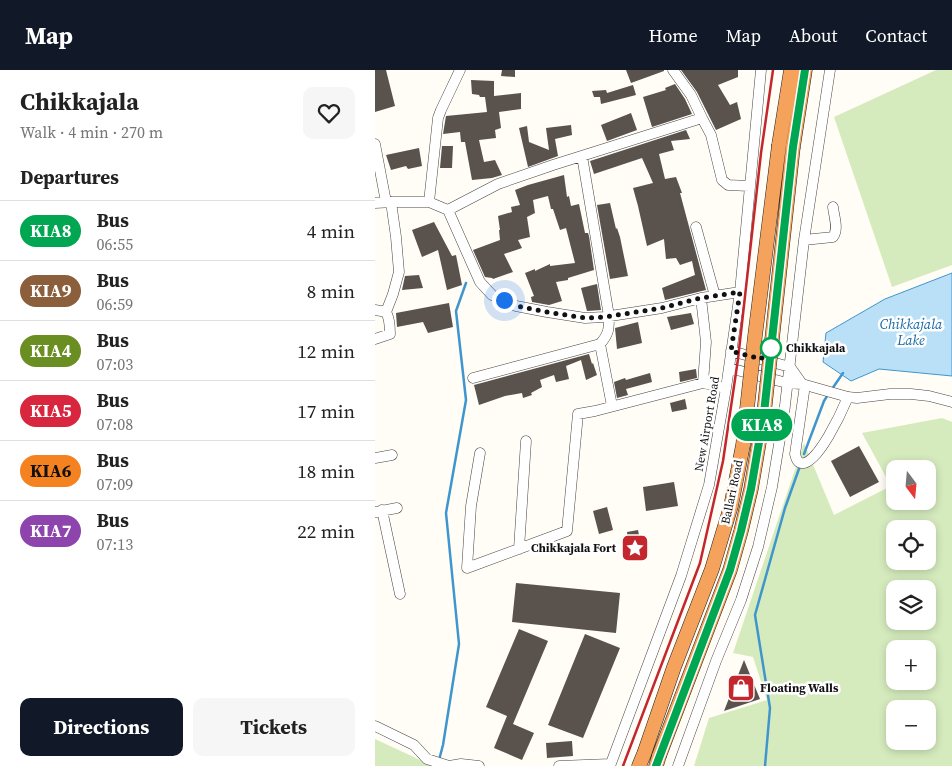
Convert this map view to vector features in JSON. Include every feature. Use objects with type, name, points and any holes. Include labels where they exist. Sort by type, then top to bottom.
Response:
[{"type":"highway","name":"Ballari Road","points":[[641,760],[712,569],[731,506],[743,445],[779,145],[791,70]]},
{"type":"highway","name":"Ballari Road","points":[[657,761],[730,570],[751,489],[764,413],[793,147],[805,70]]},
{"type":"street","points":[[429,202],[438,118],[460,70]]},
{"type":"street","points":[[673,70],[691,95],[711,135],[722,180],[728,185],[749,186]]},
{"type":"street","name":"New Airport Road","points":[[610,765],[681,576],[709,486],[740,292],[761,70]]},
{"type":"street","points":[[678,766],[716,661],[741,600],[758,547],[784,414],[804,240],[830,70]]},
{"type":"street","points":[[449,210],[498,184],[702,118]]},
{"type":"street","points":[[375,144],[384,202],[396,237],[399,272],[386,312],[389,318],[390,334],[375,339]]},
{"type":"street","points":[[473,378],[600,344],[607,337],[609,316],[582,156]]},
{"type":"street","points":[[384,202],[429,202],[449,210],[480,282],[492,295],[516,306],[585,318],[662,308],[701,298],[740,292]]},
{"type":"street","points":[[804,240],[833,237],[835,235],[837,231],[833,208]]},
{"type":"street","points":[[696,228],[715,296]]},
{"type":"street","points":[[701,298],[706,342],[703,383]]},
{"type":"street","points":[[375,310],[386,312]]},
{"type":"street","points":[[600,344],[613,406]]},
{"type":"street","points":[[731,351],[790,367],[804,384],[795,454],[800,463],[810,460],[819,450],[837,421],[848,397]]},
{"type":"street","points":[[729,368],[787,383],[804,384],[848,397],[911,394],[952,402]]},
{"type":"street","points":[[481,452],[471,506],[467,568],[567,531],[577,414],[703,383],[726,388]]},
{"type":"street","points":[[519,549],[526,441]]},
{"type":"street","points":[[375,458],[392,455]]},
{"type":"street","points":[[397,508],[379,511],[400,594]]},
{"type":"street","points":[[375,726],[414,745],[427,759],[449,766],[461,764],[479,766]]},
{"type":"street","points":[[559,766],[610,765]]},
{"type":"green space","points":[[936,70],[952,70],[952,265],[892,287],[834,117]]},
{"type":"green space","points":[[942,418],[952,422],[952,766],[694,766],[709,718],[767,700],[753,657],[733,653],[804,443],[834,515],[886,489],[886,510],[936,510],[936,460],[886,460],[886,477],[862,433]]},
{"type":"green space","points":[[375,739],[433,766],[375,766]]},
{"type":"water","name":"Chikkajala Lake","points":[[952,273],[952,376],[879,369],[851,381],[823,362],[826,333],[885,299]]},
{"type":"building","points":[[375,70],[386,70],[395,106],[375,112]]},
{"type":"building","points":[[502,70],[515,70],[515,77],[501,76]]},
{"type":"building","points":[[626,70],[664,70],[664,71],[631,83]]},
{"type":"building","points":[[681,70],[738,70],[738,77],[718,85],[730,105],[737,102],[741,119],[716,130],[697,92]]},
{"type":"building","points":[[471,80],[494,81],[494,96],[521,93],[521,109],[499,112],[501,128],[495,130],[496,138],[479,140],[484,162],[495,160],[502,175],[492,178],[472,180],[465,142],[461,142],[460,132],[443,134],[446,116],[487,112],[485,97],[472,94]]},
{"type":"building","points":[[675,84],[692,114],[652,127],[643,97],[666,90],[665,88]]},
{"type":"building","points":[[633,85],[636,95],[601,104],[600,97],[594,97],[592,91],[606,90],[607,93]]},
{"type":"building","points":[[631,113],[637,130],[607,141],[601,125]]},
{"type":"building","points":[[571,125],[572,135],[555,139],[558,156],[528,167],[519,128],[527,126],[529,142],[549,150],[546,128]]},
{"type":"building","points":[[686,130],[690,139],[671,141],[674,150],[659,154],[665,179],[676,177],[682,193],[680,193],[706,290],[665,300],[662,288],[695,275],[692,261],[680,265],[676,258],[666,259],[664,239],[647,246],[633,188],[653,183],[642,158],[594,174],[590,161]]},
{"type":"building","points":[[442,146],[453,146],[452,168],[440,168]]},
{"type":"building","points":[[419,148],[422,166],[408,169],[406,166],[391,170],[386,155]]},
{"type":"building","points":[[564,175],[567,197],[569,196],[571,206],[579,204],[585,233],[588,233],[589,236],[594,270],[568,278],[568,280],[556,282],[562,301],[549,305],[532,302],[531,297],[534,296],[525,273],[535,269],[535,271],[550,264],[550,266],[575,263],[566,228],[560,230],[548,196],[533,200],[535,213],[527,217],[530,237],[518,240],[522,248],[504,254],[513,272],[493,279],[485,277],[473,250],[500,240],[498,216],[512,212],[511,207],[520,205],[515,190]]},
{"type":"building","points":[[610,203],[616,229],[620,237],[628,276],[610,279],[597,205]]},
{"type":"building","points":[[434,222],[452,256],[456,255],[462,285],[447,290],[438,250],[422,257],[412,230]]},
{"type":"building","points":[[419,275],[423,288],[402,290],[405,276]]},
{"type":"building","points":[[597,284],[601,310],[587,311],[581,288]]},
{"type":"building","points":[[449,303],[453,327],[428,333],[423,322],[397,327],[396,313]]},
{"type":"building","points":[[691,313],[694,324],[671,330],[667,317]]},
{"type":"building","points":[[638,322],[642,343],[617,349],[615,328]]},
{"type":"building","points":[[589,354],[597,375],[586,380],[581,360],[566,366],[569,379],[556,382],[554,375],[540,380],[542,387],[531,393],[532,395],[523,398],[522,393],[505,396],[479,405],[474,385]]},
{"type":"building","points":[[696,369],[697,378],[680,382],[679,372]]},
{"type":"building","points":[[650,373],[652,382],[626,389],[628,395],[617,398],[614,382]]},
{"type":"building","points":[[685,399],[687,409],[672,412],[670,403]]},
{"type":"building","points":[[859,446],[879,482],[850,497],[831,461]]},
{"type":"building","points":[[674,482],[678,506],[646,511],[643,487]]},
{"type":"building","points":[[607,507],[613,530],[599,534],[593,511]]},
{"type":"building","points":[[638,530],[640,540],[628,542],[627,532]]},
{"type":"building","points":[[516,583],[620,593],[616,633],[512,622]]},
{"type":"building","points":[[519,629],[548,641],[513,724],[534,733],[522,760],[494,748],[507,716],[486,707]]},
{"type":"building","points":[[585,634],[620,648],[583,738],[548,725]]},
{"type":"building","points":[[744,660],[760,699],[724,711]]},
{"type":"building","points":[[572,741],[573,756],[547,758],[546,743]]},
{"type":"waterway","points":[[439,760],[459,644],[446,513],[466,400],[456,311],[466,283]]},
{"type":"waterway","points":[[832,389],[843,373]]},
{"type":"waterway","points":[[804,454],[824,401],[829,393]]},
{"type":"waterway","points":[[765,766],[770,708],[755,615],[785,508],[800,466]]},
{"type":"railway","points":[[623,766],[700,563],[723,461],[738,359],[761,153],[773,70]]},
{"type":"bus line","name":"KIA8","points":[[656,766],[730,570],[751,489],[764,413],[793,147],[805,70]]},
{"type":"place","name":"Chikkajala","points":[[771,348]]},
{"type":"place","name":"Chikkajala Fort","points":[[635,548]]},
{"type":"place","name":"Floating Walls","points":[[741,688]]},
{"type":"route","points":[[504,300],[516,306],[585,318],[662,308],[701,298],[740,292],[731,351],[761,359],[771,348]]}]
